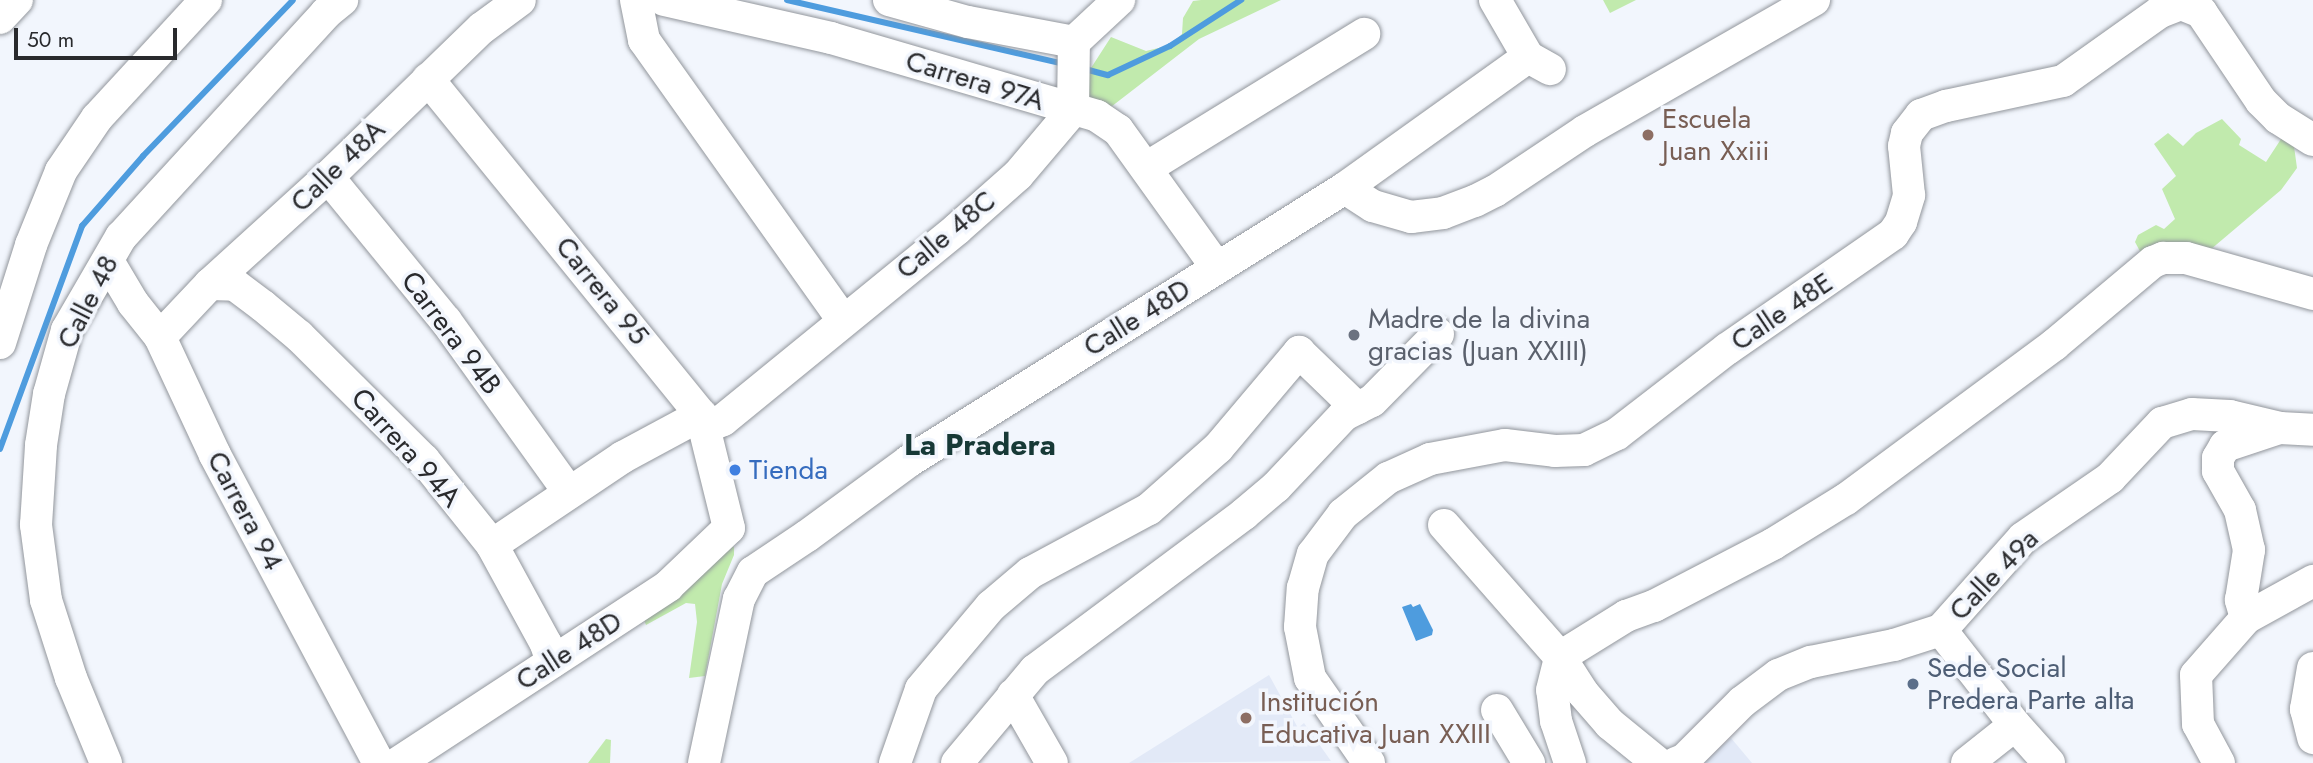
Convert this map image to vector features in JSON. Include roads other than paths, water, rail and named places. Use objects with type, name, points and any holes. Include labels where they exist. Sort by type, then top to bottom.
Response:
[{"type":"street","points":[[0,18],[17,0]]},
{"type":"street","name":"Calle 48","points":[[106,763],[71,678],[46,600],[36,525],[41,445],[48,394],[67,330],[121,237],[326,13],[342,0]]},
{"type":"street","name":"Calle 48A","points":[[160,337],[210,284],[328,177],[482,28],[520,0]]},
{"type":"street","points":[[636,0],[644,40],[843,320]]},
{"type":"street","name":"Carrera 97A","points":[[664,0],[831,38],[1073,104],[1118,130],[1217,268]]},
{"type":"street","points":[[889,0],[968,22],[1073,45]]},
{"type":"street","points":[[1073,104],[1073,45],[1119,0]]},
{"type":"street","name":"Calle 48D","points":[[704,763],[739,599],[746,580],[762,565],[807,536],[909,461],[1539,63],[1495,0]]},
{"type":"street","points":[[1345,188],[1373,206],[1411,217],[1443,213],[1466,204],[1495,191],[1585,131],[1814,0]]},
{"type":"street","points":[[0,343],[31,245],[61,171],[97,118],[197,4]]},
{"type":"street","name":"Calle 48E","points":[[1369,763],[1321,696],[1306,664],[1300,611],[1313,554],[1343,514],[1360,498],[1415,464],[1478,448],[1505,445],[1562,452],[1584,450],[1617,434],[1727,349],[1892,234],[1901,222],[1909,195],[1905,146],[1907,134],[1921,115],[1946,106],[2063,81],[2160,12],[2181,4],[2201,12],[2261,101],[2278,118],[2313,140]]},
{"type":"street","points":[[1147,167],[1363,34]]},
{"type":"street","name":"Carrera 95","points":[[428,79],[703,422],[729,528]]},
{"type":"street","name":"Calle 48C","points":[[492,545],[623,457],[703,422],[723,420],[957,229],[1018,175],[1073,104]]},
{"type":"street","name":"Carrera 94B","points":[[328,177],[446,321],[569,492]]},
{"type":"street","points":[[1570,763],[1556,721],[1552,690],[1560,657],[1626,616],[1654,606],[1773,544],[1846,499],[2054,345],[2153,262],[2186,258],[2313,293]]},
{"type":"street","name":"Carrera 94","points":[[107,261],[133,303],[160,337],[221,466],[379,763]]},
{"type":"street","name":"Carrera 94A","points":[[210,284],[235,285],[299,336],[424,460],[492,545],[546,644],[552,662]]},
{"type":"street","points":[[957,763],[1013,695],[1054,653],[1260,500],[1336,423],[1372,401],[1438,334]]},
{"type":"street","points":[[895,763],[922,688],[991,606],[1030,573],[1149,509],[1218,448],[1299,352],[1357,408]]},
{"type":"street","name":"Calle 49a","points":[[1676,763],[1684,760],[1742,702],[1779,675],[1811,662],[1894,645],[1941,630],[2023,538],[2110,478],[2162,423],[2192,414],[2230,416],[2280,428],[2313,430]]},
{"type":"street","points":[[2246,618],[2241,600],[2249,550],[2240,510],[2218,471],[2218,458],[2225,446],[2280,428]]},
{"type":"street","points":[[1444,526],[1560,657],[1583,693],[1611,724],[1658,763]]},
{"type":"street","name":"Calle 48D","points":[[398,763],[668,586],[729,528]]},
{"type":"street","points":[[2219,763],[2198,724],[2196,675],[2246,618],[2313,582]]},
{"type":"street","points":[[1941,630],[2015,725],[2049,763]]},
{"type":"street","points":[[2313,668],[2306,709],[2313,738]]},
{"type":"street","points":[[1013,695],[1052,763]]},
{"type":"street","points":[[1497,710],[1529,763]]},
{"type":"street","points":[[1967,763],[2015,725]]},
{"type":"water","points":[[1411,604],[1413,607],[1420,604],[1433,630],[1432,635],[1416,641],[1402,607]]},
{"type":"waterway","points":[[0,449],[82,226],[143,156],[293,0]]},
{"type":"waterway","points":[[787,0],[1064,64]]},
{"type":"waterway","points":[[1081,68],[1108,75],[1170,46],[1241,0]]},
{"type":"place","name":"Escuela Juan Xxiii","points":[[1648,135]]},
{"type":"place","name":"Madre de la divina gracias (Juan XXIII)","points":[[1354,335]]},
{"type":"place","name":"Tienda","points":[[735,470]]},
{"type":"place","name":"Sede Social Predera Parte alta","points":[[1913,684]]},
{"type":"place","name":"Institución Educativa Juan XXIII","points":[[1246,718]]},
{"type":"district","name":"La Pradera","points":[[980,445]]}]
